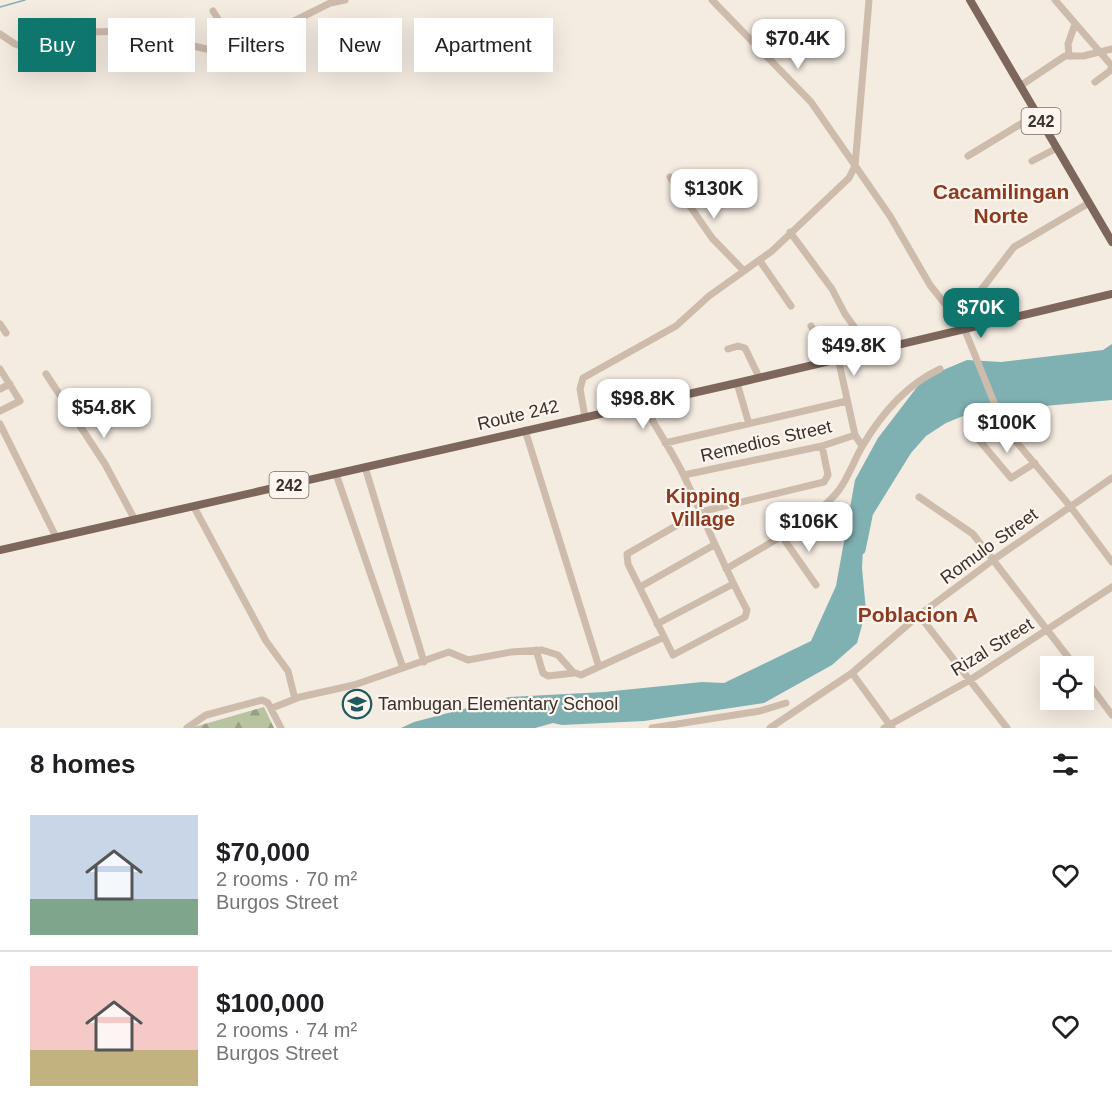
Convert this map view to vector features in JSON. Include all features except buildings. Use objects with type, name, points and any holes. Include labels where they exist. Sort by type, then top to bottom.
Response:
[{"type":"main road","name":"242","points":[[970,0],[1089,203],[1109,229],[1112,242]]},
{"type":"main road","name":"Route 242","points":[[0,550],[737,383],[1112,294]]},
{"type":"street","points":[[299,18],[330,3],[345,0]]},
{"type":"street","points":[[712,0],[804,93],[890,216],[930,285],[964,328],[998,414],[1010,435],[1070,506],[1112,562]]},
{"type":"street","points":[[585,417],[580,389],[584,378],[676,326],[709,296],[760,261],[845,183],[855,166],[868,0]]},
{"type":"street","points":[[1055,0],[1100,51],[1112,69],[1095,82]]},
{"type":"street","points":[[213,11],[217,18]]},
{"type":"street","points":[[1068,55],[1068,44],[1076,24]]},
{"type":"street","points":[[0,34],[23,48],[30,49],[103,30],[145,34],[207,50]]},
{"type":"street","points":[[1020,86],[1068,55],[1083,56],[1112,49]]},
{"type":"street","points":[[968,156],[1037,114]]},
{"type":"street","points":[[1032,160],[1057,148]]},
{"type":"street","points":[[670,177],[712,238],[744,271]]},
{"type":"street","points":[[958,320],[1014,248],[1089,203]]},
{"type":"street","points":[[790,232],[832,289],[845,314],[871,350]]},
{"type":"street","points":[[760,261],[790,306]]},
{"type":"street","points":[[0,324],[6,333]]},
{"type":"street","points":[[811,326],[835,358],[855,435],[862,446]]},
{"type":"street","points":[[728,349],[738,346],[745,348],[759,377]]},
{"type":"street","points":[[0,369],[20,400],[0,411]]},
{"type":"street","points":[[726,569],[781,535],[831,498],[843,484],[862,446],[901,395],[916,381],[940,369]]},
{"type":"street","points":[[46,375],[105,464],[135,520]]},
{"type":"street","points":[[737,383],[749,424]]},
{"type":"street","points":[[0,389],[10,384]]},
{"type":"street","points":[[665,443],[847,401]]},
{"type":"street","points":[[643,404],[684,475],[700,512],[714,545],[747,610],[747,615],[676,655],[670,652],[662,638],[627,558],[631,551],[700,512],[824,482],[828,475],[822,446]]},
{"type":"street","points":[[0,424],[56,537]]},
{"type":"street","points":[[525,430],[599,667]]},
{"type":"street","name":"Remedios Street","points":[[684,475],[822,446],[855,435]]},
{"type":"street","points":[[979,440],[1011,478],[1035,463]]},
{"type":"street","points":[[365,467],[424,662]]},
{"type":"street","points":[[336,474],[403,668]]},
{"type":"street","name":"Romulo Street","points":[[770,728],[852,673],[919,615],[993,560],[1112,478]]},
{"type":"street","points":[[919,497],[966,528],[1068,656]]},
{"type":"street","points":[[194,507],[266,641],[288,671],[296,699]]},
{"type":"street","points":[[781,535],[816,585]]},
{"type":"street","points":[[640,587],[714,545]]},
{"type":"street","points":[[657,624],[733,584]]},
{"type":"street","name":"Rizal Street","points":[[889,727],[970,680],[1112,587]]},
{"type":"street","points":[[919,615],[1007,728]]},
{"type":"street","points":[[536,650],[543,673],[548,676],[574,673],[580,675],[662,638]]},
{"type":"street","points":[[272,708],[296,699],[347,687],[449,652],[468,660],[536,650],[558,655],[574,673]]},
{"type":"street","points":[[852,673],[889,727]]},
{"type":"street","points":[[1094,691],[1112,716]]},
{"type":"street","points":[[187,728],[206,715],[262,700],[272,708],[281,728]]},
{"type":"street","points":[[652,728],[760,711],[786,703]]},
{"type":"green space","points":[[264,707],[274,728],[193,728],[194,727]]},
{"type":"water","points":[[1112,344],[1112,400],[1033,407],[990,405],[946,423],[926,436],[911,453],[864,529],[862,568],[866,611],[857,643],[832,665],[764,703],[644,721],[562,725],[553,723],[535,728],[401,728],[414,722],[509,697],[604,692],[702,682],[724,683],[811,641],[836,586],[855,480],[878,438],[924,378],[967,360],[1001,362],[1103,350]]},
{"type":"waterway","points":[[0,7],[25,0]]},
{"type":"waterway","points":[[861,550],[868,516]]},
{"type":"place","name":"Tambugan Elementary School","points":[[357,704]]},
{"type":"district","name":"Cacamilingan Norte","points":[[1001,203]]},
{"type":"district","name":"Kipping Village","points":[[703,508]]},
{"type":"district","name":"Poblacion A","points":[[918,614]]}]
